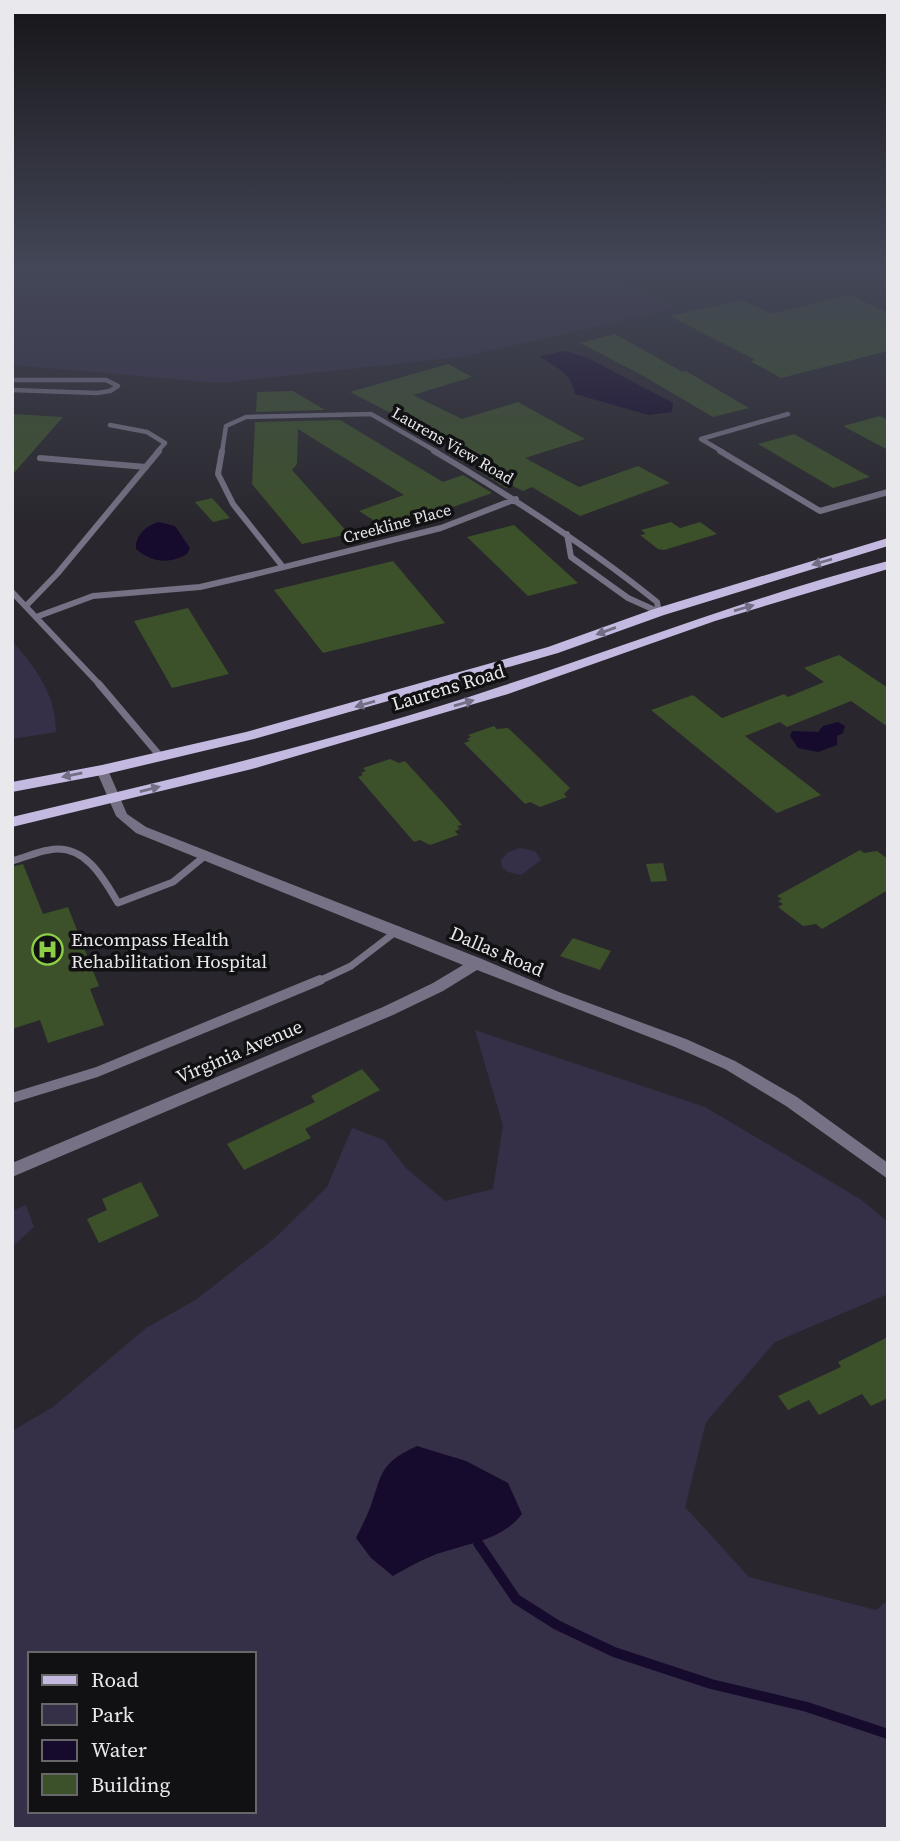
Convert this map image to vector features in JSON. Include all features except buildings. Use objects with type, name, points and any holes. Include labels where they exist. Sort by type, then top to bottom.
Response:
[{"type":"main road","name":"Laurens Road","points":[[12,787],[102,770],[249,736],[554,650],[659,612],[888,542]]},
{"type":"main road","name":"Laurens Road","points":[[12,822],[247,766],[503,691],[679,628],[888,565]]},
{"type":"main road","points":[[659,612],[679,628]]},
{"type":"street","name":"Dallas Road","points":[[102,770],[112,799],[122,816],[134,826],[730,1065],[786,1098],[888,1172]]},
{"type":"street","name":"Virginia Avenue","points":[[12,1170],[388,1011],[438,987],[477,963]]},
{"type":"lane","points":[[12,380],[106,380],[118,386],[110,391],[97,393],[12,390]]},
{"type":"lane","name":"Laurens View Road","points":[[283,567],[233,504],[218,474],[226,426],[247,417],[371,414],[516,499],[567,534],[657,602],[659,612]]},
{"type":"lane","points":[[788,414],[701,439],[820,511],[888,492]]},
{"type":"lane","points":[[26,606],[57,574],[165,443],[147,432],[110,425]]},
{"type":"lane","points":[[40,458],[146,467]]},
{"type":"lane","name":"Creekline Place","points":[[36,617],[93,596],[200,587],[283,567],[441,528],[516,499]]},
{"type":"lane","points":[[567,534],[571,557],[628,598],[659,612]]},
{"type":"lane","points":[[12,592],[120,706],[160,756]]},
{"type":"lane","points":[[12,861],[56,849],[82,856],[97,868],[118,903],[173,882],[206,855]]},
{"type":"lane","points":[[12,1098],[97,1072],[306,987],[351,966],[398,930]]},
{"type":"green space","points":[[12,355],[470,355],[219,383],[12,365]]},
{"type":"green space","points":[[12,641],[43,683],[52,706],[56,732],[12,739]]},
{"type":"green space","points":[[520,848],[535,851],[541,860],[521,875],[508,872],[502,867],[501,860],[508,852]]},
{"type":"green space","points":[[475,1030],[705,1107],[860,1199],[888,1222],[888,1294],[775,1342],[706,1422],[685,1507],[749,1577],[876,1610],[888,1600],[888,1829],[12,1829],[12,1431],[53,1407],[146,1328],[197,1299],[275,1238],[327,1187],[352,1128],[384,1140],[406,1168],[445,1201],[493,1189],[503,1126]]},
{"type":"green space","points":[[26,1205],[34,1227],[12,1247],[12,1211]]},
{"type":"water","points":[[539,356],[586,357],[673,403],[672,412],[649,415],[575,394],[566,375]]},
{"type":"water","points":[[159,522],[175,526],[190,548],[187,554],[167,561],[148,557],[136,549],[142,532]]},
{"type":"water","points":[[838,722],[845,726],[843,733],[837,736],[837,745],[818,752],[798,748],[790,736],[792,731],[818,732],[823,726]]},
{"type":"water","points":[[417,1446],[466,1461],[508,1483],[522,1514],[503,1531],[432,1556],[393,1576],[371,1558],[356,1538],[384,1470],[395,1458]]},
{"type":"waterway","points":[[478,1543],[516,1599],[557,1625],[614,1652],[711,1684],[807,1707],[888,1734]]},
{"type":"place","name":"Encompass Health Rehabilitation Hospital","points":[[48,950]]}]
